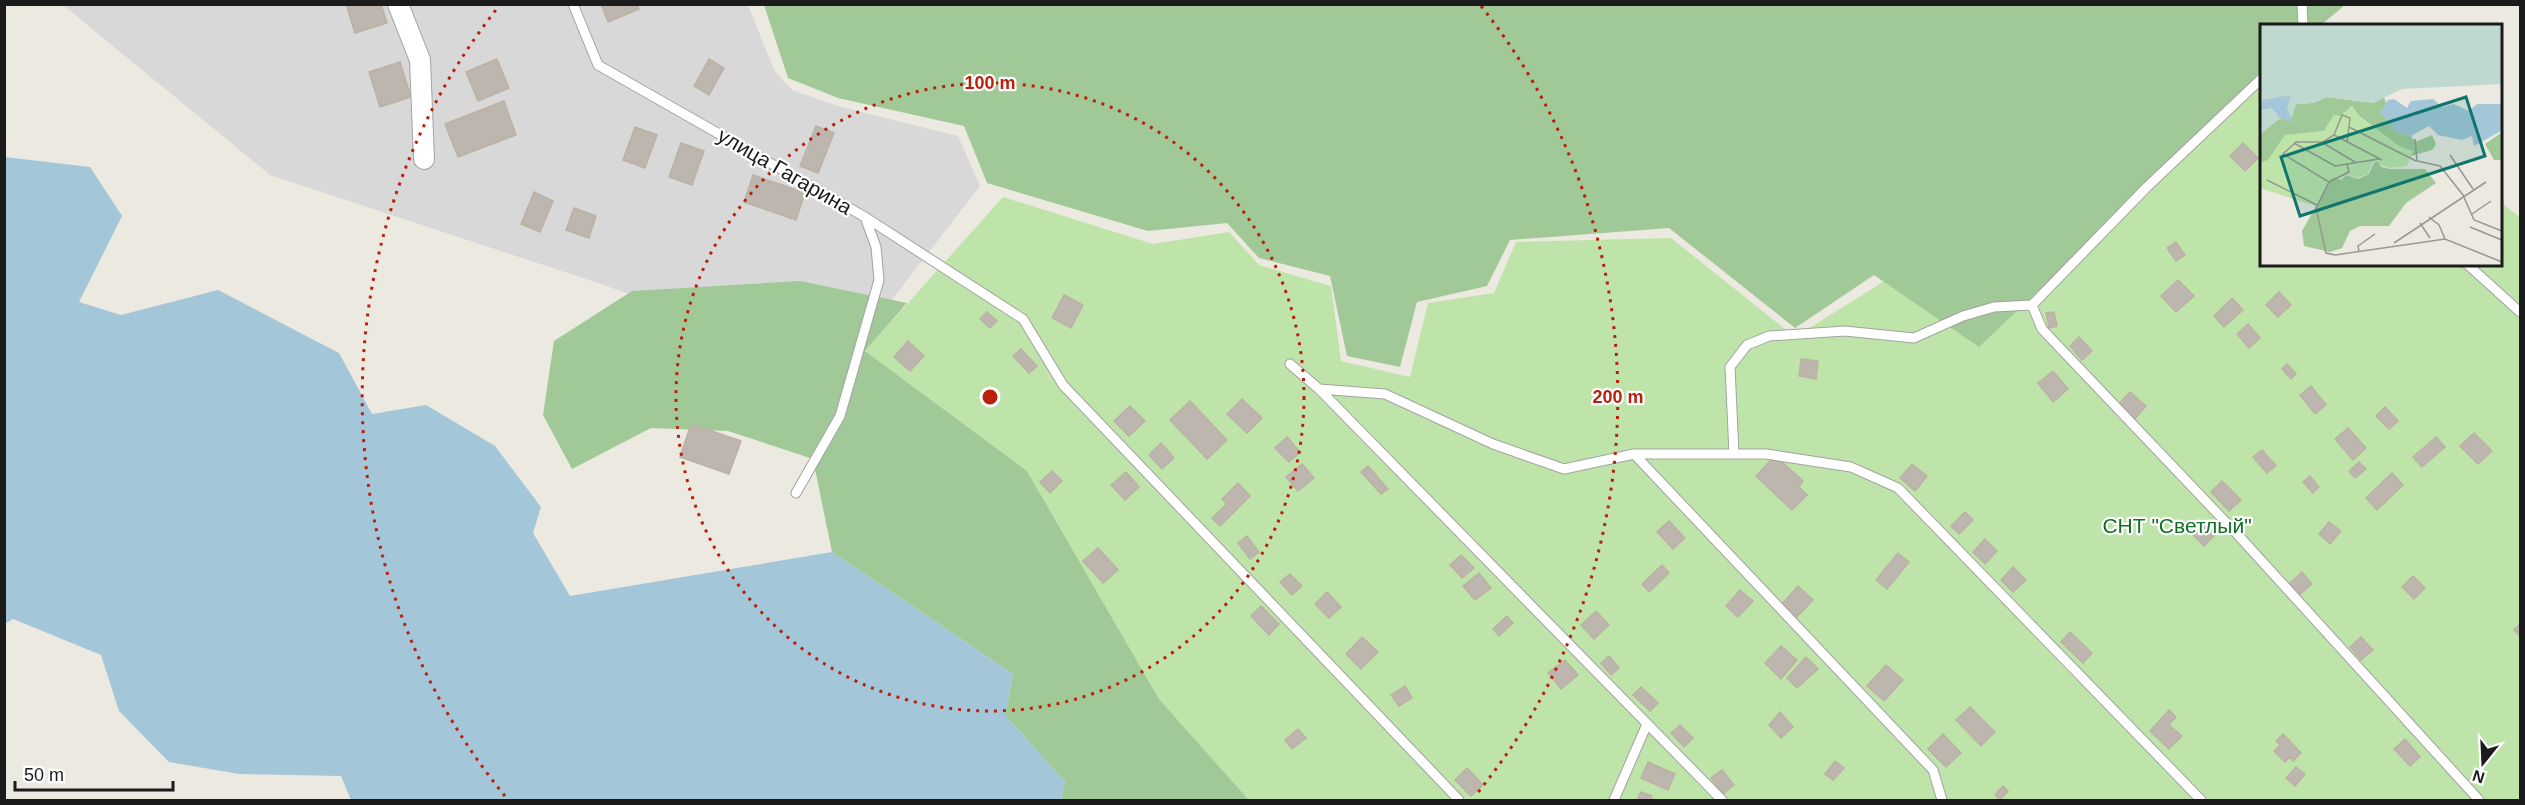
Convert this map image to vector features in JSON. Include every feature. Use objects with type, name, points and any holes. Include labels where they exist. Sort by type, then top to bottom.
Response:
[{"type":"street","points":[[398,4],[420,60],[424,159]]},
{"type":"lane","name":"улица Гагарина","points":[[573,4],[598,65],[865,217],[876,247],[879,280],[840,416],[796,493]]},
{"type":"lane","points":[[2302,4],[2304,24]]},
{"type":"lane","points":[[1734,454],[1730,367],[1747,345],[1769,336],[1845,331],[1914,338],[1963,316],[1994,308],[2032,305],[2148,187],[2260,80]]},
{"type":"lane","points":[[865,217],[1023,319],[1063,385],[1460,801]]},
{"type":"lane","points":[[2469,266],[2520,312]]},
{"type":"lane","points":[[2032,305],[2042,329],[2238,535],[2479,801]]},
{"type":"lane","points":[[1290,364],[1319,389],[1722,801]]},
{"type":"lane","points":[[1319,389],[1384,394],[1493,444],[1564,469],[1634,454],[1766,454],[1851,467],[1898,488],[2201,801]]},
{"type":"lane","points":[[1634,454],[1933,770],[1942,801]]},
{"type":"lane","points":[[1614,801],[1647,724]]},
{"type":"shaded area","points":[[63,5],[748,5],[774,70],[792,90],[838,106],[958,136],[980,186],[884,310],[672,310],[604,285],[270,175]]},
{"type":"green space","points":[[764,5],[2345,5],[2322,24],[2260,24],[2260,80],[1979,347],[1874,275],[1795,328],[1669,228],[1510,240],[1487,286],[1417,302],[1400,367],[1347,356],[1330,276],[1259,258],[1227,223],[1148,231],[987,183],[964,126],[838,98],[788,78]]},
{"type":"green space","name":"СНТ \"Светлый\"","points":[[2260,52],[2260,266],[2501,266],[2501,203],[2520,217],[2520,800],[1249,800],[1159,699],[1027,471],[865,351],[1003,197],[1153,244],[1229,232],[1259,265],[1331,286],[1341,361],[1410,377],[1428,303],[1494,293],[1516,242],[1671,238],[1795,337],[1883,282],[1981,267]]},
{"type":"green space","points":[[800,281],[907,303],[865,351],[1027,471],[1159,699],[1249,800],[1061,800],[1065,782],[1005,715],[1013,674],[832,552],[813,459],[728,431],[651,428],[572,469],[543,415],[554,341],[632,291]]},
{"type":"water","points":[[5,157],[90,167],[122,216],[79,302],[121,315],[218,290],[339,353],[372,414],[426,405],[495,446],[541,507],[533,533],[570,596],[832,552],[1013,674],[1005,715],[1065,782],[1061,800],[351,800],[341,776],[239,774],[169,762],[119,711],[101,655],[13,619],[5,624]]},
{"type":"building","points":[[346,4],[381,4],[387,23],[355,33]]},
{"type":"building","points":[[601,4],[637,4],[639,9],[608,22]]},
{"type":"building","points":[[497,59],[509,88],[478,101],[466,72]]},
{"type":"building","points":[[709,59],[724,68],[709,95],[694,86]]},
{"type":"building","points":[[400,62],[411,97],[380,107],[369,72]]},
{"type":"building","points":[[504,101],[516,135],[458,157],[445,124]]},
{"type":"building","points":[[816,126],[834,133],[818,173],[800,166]]},
{"type":"building","points":[[635,127],[657,135],[645,168],[623,160]]},
{"type":"building","points":[[681,143],[704,151],[692,185],[669,177]]},
{"type":"building","points":[[2243,143],[2258,158],[2245,171],[2230,156]]},
{"type":"building","points":[[753,175],[805,193],[796,220],[744,202]]},
{"type":"building","points":[[534,192],[553,201],[540,232],[521,224]]},
{"type":"building","points":[[574,208],[596,216],[589,238],[566,230]]},
{"type":"building","points":[[2176,242],[2185,255],[2176,261],[2167,248]]},
{"type":"building","points":[[2178,280],[2194,296],[2176,312],[2161,296]]},
{"type":"building","points":[[2279,292],[2291,305],[2278,317],[2266,305]]},
{"type":"building","points":[[1064,295],[1083,305],[1071,328],[1052,318]]},
{"type":"building","points":[[2232,298],[2243,310],[2224,327],[2214,316]]},
{"type":"building","points":[[987,312],[997,321],[990,328],[980,319]]},
{"type":"building","points":[[2054,312],[2057,326],[2049,328],[2046,313]]},
{"type":"building","points":[[2248,324],[2260,338],[2249,348],[2237,334]]},
{"type":"building","points":[[2079,337],[2092,351],[2082,360],[2070,346]]},
{"type":"building","points":[[908,341],[924,356],[910,371],[894,357]]},
{"type":"building","points":[[1021,349],[1037,366],[1029,373],[1013,356]]},
{"type":"building","points":[[1801,359],[1818,361],[1816,379],[1799,376]]},
{"type":"building","points":[[2287,364],[2296,374],[2291,379],[2282,369]]},
{"type":"building","points":[[2053,371],[2068,389],[2053,402],[2038,383]]},
{"type":"building","points":[[2311,386],[2326,405],[2315,414],[2300,395]]},
{"type":"building","points":[[2130,392],[2146,406],[2134,420],[2118,405]]},
{"type":"building","points":[[1242,399],[1262,418],[1247,433],[1227,414]]},
{"type":"building","points":[[1190,401],[1227,440],[1207,459],[1170,420]]},
{"type":"building","points":[[1130,406],[1145,421],[1129,436],[1114,421]]},
{"type":"building","points":[[2385,407],[2398,421],[2389,429],[2376,416]]},
{"type":"building","points":[[691,424],[741,441],[729,474],[680,457]]},
{"type":"building","points":[[2348,428],[2366,448],[2353,460],[2335,439]]},
{"type":"building","points":[[2474,433],[2492,451],[2478,464],[2460,446]]},
{"type":"building","points":[[1287,437],[1300,452],[1289,462],[1275,448]]},
{"type":"building","points":[[2436,437],[2445,447],[2422,467],[2413,457]]},
{"type":"building","points":[[1161,443],[1174,458],[1162,469],[1149,455]]},
{"type":"building","points":[[2262,450],[2276,466],[2267,473],[2253,457]]},
{"type":"building","points":[[1773,458],[1782,462],[1803,481],[1799,487],[1807,495],[1792,510],[1756,476]]},
{"type":"building","points":[[2359,462],[2366,469],[2355,478],[2349,471]]},
{"type":"building","points":[[1302,464],[1314,478],[1298,491],[1286,477]]},
{"type":"building","points":[[1912,464],[1927,476],[1915,491],[1900,478]]},
{"type":"building","points":[[1368,466],[1388,489],[1381,494],[1361,472]]},
{"type":"building","points":[[1052,471],[1062,481],[1050,493],[1040,482]]},
{"type":"building","points":[[1126,472],[1139,487],[1125,500],[1111,485]]},
{"type":"building","points":[[2392,473],[2403,485],[2377,510],[2366,498]]},
{"type":"building","points":[[2310,476],[2319,487],[2313,493],[2303,482]]},
{"type":"building","points":[[2222,481],[2241,500],[2229,511],[2211,492]]},
{"type":"building","points":[[1238,483],[1250,496],[1220,526],[1212,518],[1227,504],[1222,499]]},
{"type":"building","points":[[1965,512],[1973,520],[1959,534],[1951,526]]},
{"type":"building","points":[[2203,520],[2216,534],[2204,546],[2190,532]]},
{"type":"building","points":[[1669,521],[1685,538],[1673,549],[1657,532]]},
{"type":"building","points":[[2329,522],[2341,531],[2330,544],[2319,534]]},
{"type":"building","points":[[1247,536],[1259,552],[1250,559],[1238,543]]},
{"type":"building","points":[[1985,539],[1997,551],[1985,564],[1973,552]]},
{"type":"building","points":[[1098,548],[1118,570],[1103,583],[1083,561]]},
{"type":"building","points":[[1898,553],[1909,562],[1887,589],[1876,580]]},
{"type":"building","points":[[1461,555],[1474,568],[1462,578],[1450,565]]},
{"type":"building","points":[[1662,565],[1669,573],[1649,592],[1642,584]]},
{"type":"building","points":[[2013,567],[2026,580],[2013,592],[2001,580]]},
{"type":"building","points":[[2302,572],[2312,584],[2299,595],[2289,584]]},
{"type":"building","points":[[1479,573],[1491,588],[1475,600],[1463,586]]},
{"type":"building","points":[[1290,574],[1302,586],[1292,595],[1280,582]]},
{"type":"building","points":[[2413,576],[2425,588],[2414,599],[2402,587]]},
{"type":"building","points":[[1798,586],[1813,600],[1796,618],[1781,605]]},
{"type":"building","points":[[1740,590],[1753,601],[1738,617],[1726,606]]},
{"type":"building","points":[[1327,592],[1341,607],[1329,618],[1315,604]]},
{"type":"building","points":[[1261,606],[1279,624],[1269,635],[1251,616]]},
{"type":"building","points":[[1596,611],[1609,625],[1594,639],[1581,625]]},
{"type":"building","points":[[1507,616],[1513,623],[1499,636],[1493,629]]},
{"type":"building","points":[[2520,624],[2520,636],[2514,630]]},
{"type":"building","points":[[2070,632],[2092,653],[2083,663],[2061,642]]},
{"type":"building","points":[[1362,637],[1378,652],[1361,669],[1346,654]]},
{"type":"building","points":[[2361,637],[2373,650],[2361,660],[2350,647]]},
{"type":"building","points":[[1781,646],[1797,660],[1781,679],[1765,663]]},
{"type":"building","points":[[1609,656],[1619,668],[1611,675],[1601,663]]},
{"type":"building","points":[[1806,657],[1818,669],[1797,688],[1787,678]]},
{"type":"building","points":[[1565,660],[1578,675],[1561,689],[1548,673]]},
{"type":"building","points":[[1886,665],[1903,680],[1884,701],[1867,686]]},
{"type":"building","points":[[1405,686],[1412,698],[1399,706],[1391,695]]},
{"type":"building","points":[[1641,687],[1658,703],[1650,711],[1633,695]]},
{"type":"building","points":[[1970,707],[1995,732],[1981,746],[1956,720]]},
{"type":"building","points":[[2169,710],[2176,717],[2169,725],[2182,736],[2169,749],[2150,731]]},
{"type":"building","points":[[1780,712],[1793,727],[1781,738],[1769,725]]},
{"type":"building","points":[[1680,725],[1693,738],[1684,747],[1671,733]]},
{"type":"building","points":[[1298,729],[1306,738],[1292,749],[1285,740]]},
{"type":"building","points":[[1943,734],[1961,753],[1946,767],[1928,749]]},
{"type":"building","points":[[2283,734],[2301,753],[2293,761],[2290,757],[2285,762],[2274,751],[2280,745],[2276,741]]},
{"type":"building","points":[[2405,739],[2420,757],[2410,766],[2394,749]]},
{"type":"building","points":[[1835,761],[1844,768],[1833,780],[1825,774]]},
{"type":"building","points":[[1648,762],[1675,774],[1668,790],[1641,778]]},
{"type":"building","points":[[2296,767],[2305,774],[2295,786],[2286,778]]},
{"type":"building","points":[[1467,768],[1483,785],[1471,796],[1455,780]]},
{"type":"building","points":[[1722,770],[1734,785],[1723,794],[1711,778]]},
{"type":"building","points":[[2003,786],[2008,791],[2000,800],[1995,795]]},
{"type":"building","points":[[1641,792],[1652,796],[1651,800],[1637,800]]}]
